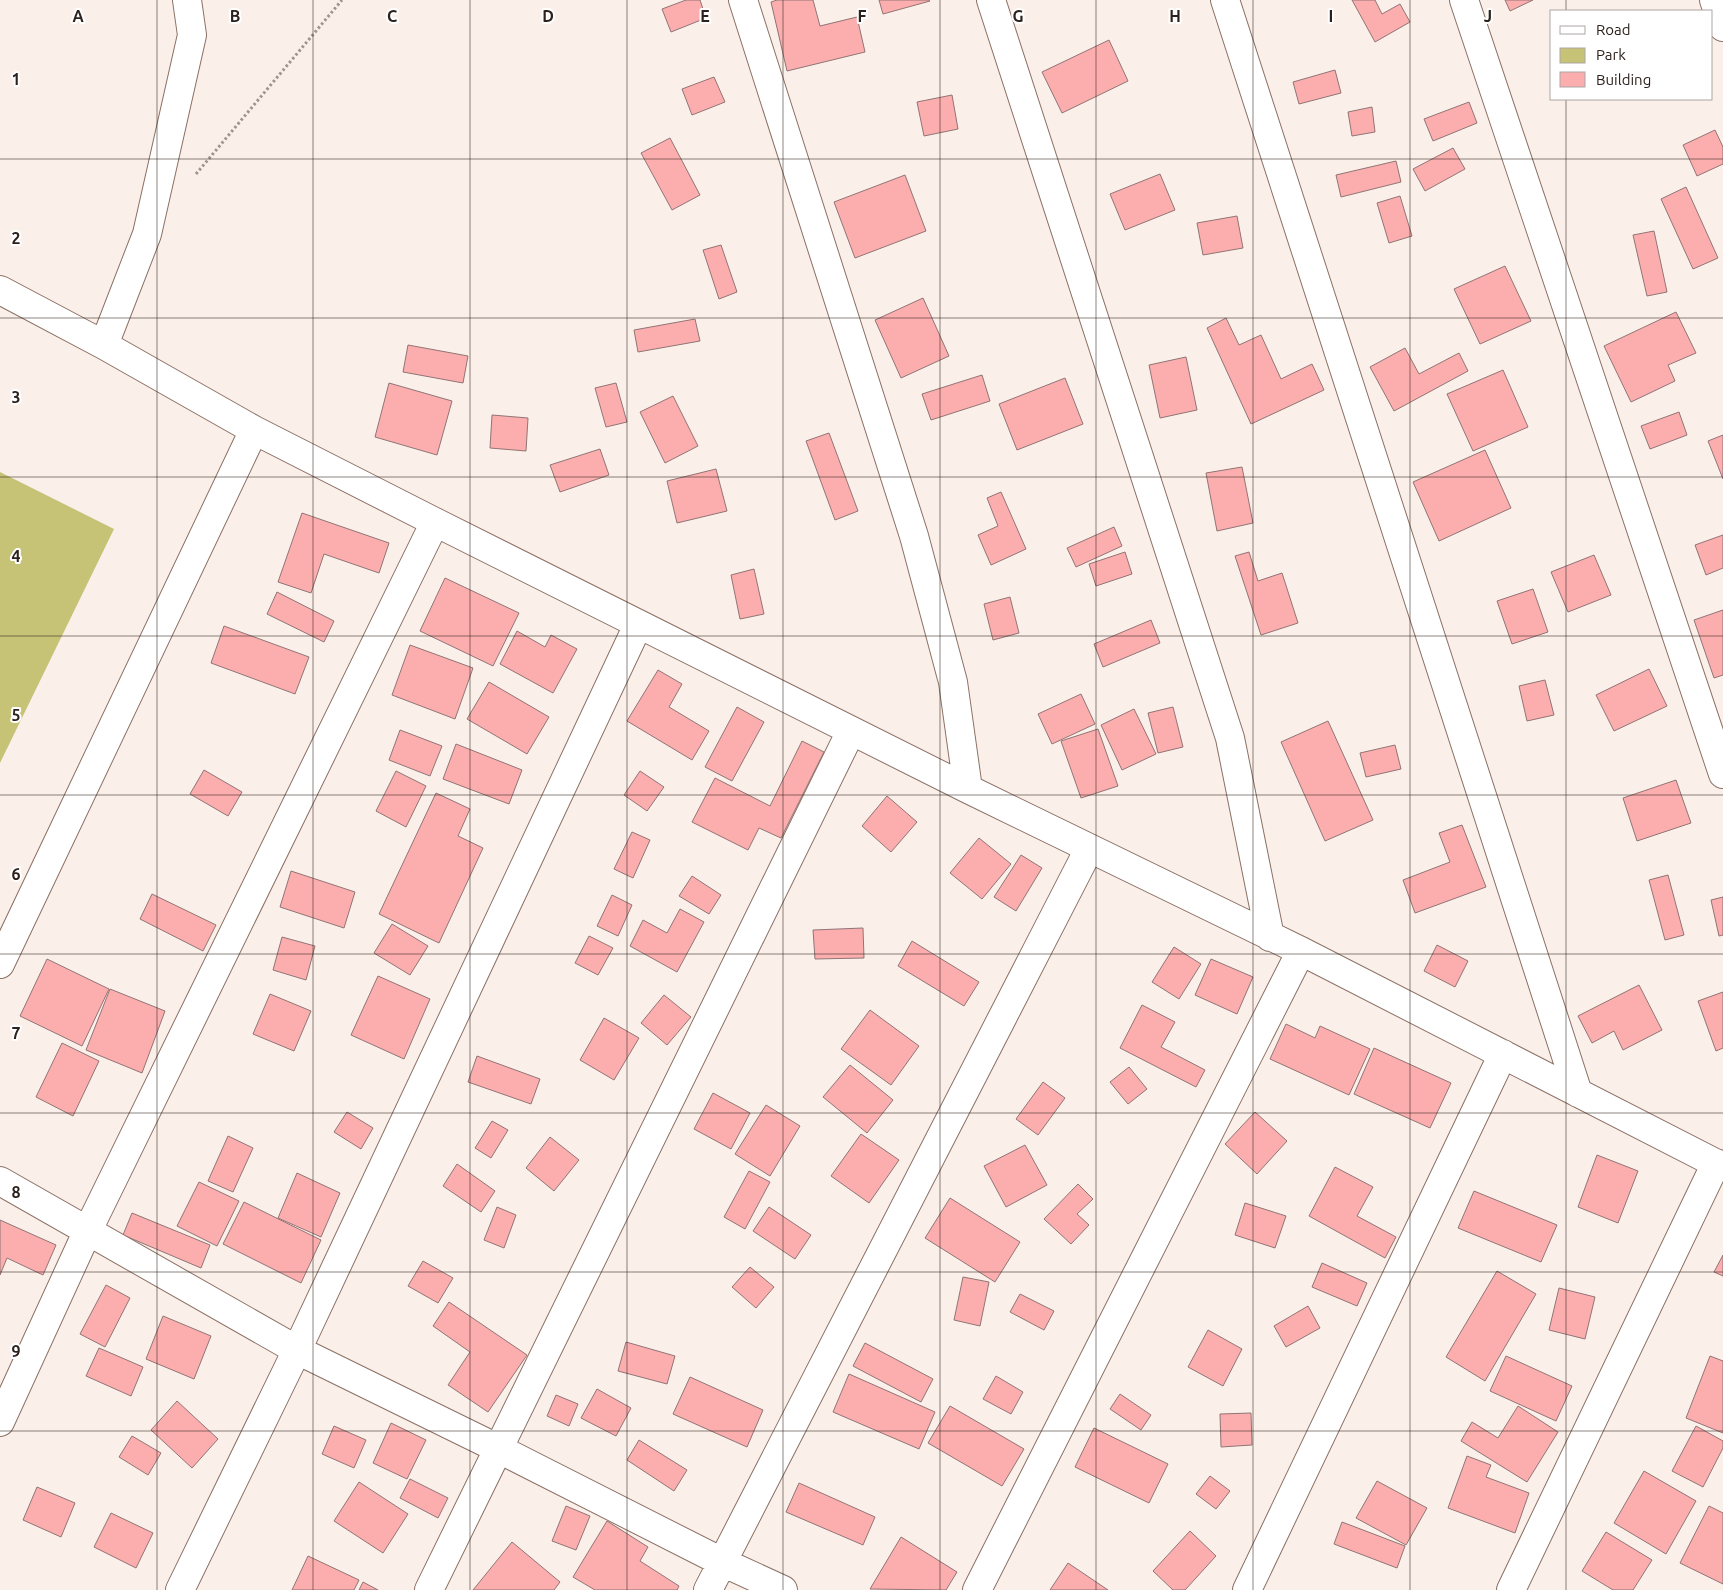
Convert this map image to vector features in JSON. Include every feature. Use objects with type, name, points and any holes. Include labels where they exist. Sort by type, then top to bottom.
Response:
[{"type":"street","points":[[104,345],[147,234],[192,35],[187,0]]},
{"type":"street","points":[[742,0],[914,536],[953,682],[968,789]]},
{"type":"street","points":[[991,0],[1230,738],[1270,936]]},
{"type":"street","points":[[1225,0],[1578,1093]]},
{"type":"street","points":[[1464,0],[1723,774]]},
{"type":"street","points":[[1714,0],[1723,27]]},
{"type":"street","points":[[0,290],[104,345],[254,430],[851,731],[1301,951],[1720,1165],[1511,1590]]},
{"type":"street","points":[[0,964],[254,430]]},
{"type":"street","points":[[0,1422],[88,1230],[435,522]]},
{"type":"street","points":[[180,1590],[297,1350],[638,625]]},
{"type":"street","points":[[429,1590],[851,731]]},
{"type":"street","points":[[708,1590],[1089,849]]},
{"type":"street","points":[[977,1590],[1301,951]]},
{"type":"street","points":[[1248,1590],[1503,1054]]},
{"type":"street","points":[[0,1181],[297,1350],[499,1449],[722,1562],[783,1590]]},
{"type":"path","points":[[190,181],[342,0]]},
{"type":"green space","points":[[0,472],[114,529],[0,763]]},
{"type":"building","points":[[686,0],[700,0],[706,18],[671,32],[662,9]]},
{"type":"building","points":[[777,0],[813,0],[820,26],[857,17],[865,52],[787,71],[771,2]]},
{"type":"building","points":[[879,0],[929,0],[930,1],[883,14]]},
{"type":"building","points":[[1352,0],[1375,0],[1382,14],[1400,4],[1410,22],[1375,42]]},
{"type":"building","points":[[1505,0],[1533,0],[1510,11]]},
{"type":"building","points":[[1109,40],[1128,81],[1062,113],[1042,72]]},
{"type":"building","points":[[1335,70],[1341,93],[1299,104],[1293,82]]},
{"type":"building","points":[[714,77],[725,102],[692,115],[682,89]]},
{"type":"building","points":[[952,95],[958,129],[924,136],[917,102]]},
{"type":"building","points":[[1469,102],[1477,123],[1433,141],[1424,119]]},
{"type":"building","points":[[1372,107],[1375,132],[1352,136],[1348,112]]},
{"type":"building","points":[[1715,130],[1723,147],[1723,164],[1697,176],[1683,145]]},
{"type":"building","points":[[670,138],[700,195],[672,210],[641,153]]},
{"type":"building","points":[[1453,148],[1465,169],[1425,191],[1413,169]]},
{"type":"building","points":[[1396,161],[1401,182],[1341,197],[1336,175]]},
{"type":"building","points":[[1160,174],[1175,210],[1125,230],[1110,194]]},
{"type":"building","points":[[905,175],[926,231],[855,258],[834,202]]},
{"type":"building","points":[[1686,187],[1718,258],[1693,269],[1661,199]]},
{"type":"building","points":[[1400,196],[1412,236],[1389,243],[1377,203]]},
{"type":"building","points":[[1237,216],[1243,248],[1203,255],[1197,223]]},
{"type":"building","points":[[1654,231],[1667,292],[1647,296],[1633,235]]},
{"type":"building","points":[[721,245],[737,292],[719,299],[703,250]]},
{"type":"building","points":[[1505,266],[1531,321],[1480,344],[1454,289]]},
{"type":"building","points":[[923,298],[949,356],[901,378],[875,320]]},
{"type":"building","points":[[1676,312],[1696,353],[1668,365],[1675,381],[1631,402],[1604,346]]},
{"type":"building","points":[[1226,318],[1239,345],[1261,335],[1281,379],[1312,364],[1324,390],[1251,424],[1207,328]]},
{"type":"building","points":[[695,319],[700,341],[638,352],[634,330]]},
{"type":"building","points":[[408,345],[468,356],[463,383],[403,372]]},
{"type":"building","points":[[1405,348],[1419,374],[1459,353],[1468,371],[1394,411],[1370,367]]},
{"type":"building","points":[[1186,357],[1197,410],[1160,418],[1149,365]]},
{"type":"building","points":[[1503,370],[1528,427],[1473,451],[1447,394]]},
{"type":"building","points":[[982,375],[990,401],[931,420],[922,394]]},
{"type":"building","points":[[1065,378],[1083,424],[1017,450],[999,404]]},
{"type":"building","points":[[389,383],[452,401],[437,455],[375,437]]},
{"type":"building","points":[[616,383],[627,422],[606,427],[595,388]]},
{"type":"building","points":[[673,396],[698,446],[665,463],[640,412]]},
{"type":"building","points":[[1679,412],[1687,435],[1650,449],[1641,426]]},
{"type":"building","points":[[492,415],[528,418],[526,451],[490,448]]},
{"type":"building","points":[[829,433],[858,511],[835,520],[806,441]]},
{"type":"building","points":[[1723,435],[1723,479],[1708,441]]},
{"type":"building","points":[[600,449],[609,475],[560,492],[550,465]]},
{"type":"building","points":[[1485,450],[1511,508],[1439,541],[1413,482]]},
{"type":"building","points":[[1242,467],[1253,523],[1217,531],[1206,473]]},
{"type":"building","points":[[716,469],[727,511],[677,523],[667,481]]},
{"type":"building","points":[[1001,492],[1026,549],[991,565],[978,535],[998,526],[987,498]]},
{"type":"building","points":[[302,513],[389,543],[379,573],[324,554],[311,593],[278,582]]},
{"type":"building","points":[[1114,527],[1122,546],[1076,567],[1067,548]]},
{"type":"building","points":[[1723,535],[1723,568],[1706,575],[1695,545]]},
{"type":"building","points":[[1125,552],[1132,574],[1096,586],[1089,564]]},
{"type":"building","points":[[1249,552],[1258,581],[1282,573],[1298,623],[1261,635],[1235,556]]},
{"type":"building","points":[[1594,555],[1611,595],[1568,612],[1551,572]]},
{"type":"building","points":[[754,569],[764,614],[740,619],[731,575]]},
{"type":"building","points":[[445,578],[519,613],[493,666],[420,631]]},
{"type":"building","points":[[1533,589],[1548,632],[1512,644],[1497,601]]},
{"type":"building","points":[[277,592],[334,621],[324,642],[267,614]]},
{"type":"building","points":[[1010,597],[1019,633],[993,640],[984,604]]},
{"type":"building","points":[[1723,610],[1723,675],[1714,678],[1694,620]]},
{"type":"building","points":[[1151,620],[1160,643],[1103,667],[1094,644]]},
{"type":"building","points":[[224,626],[309,657],[295,694],[211,663]]},
{"type":"building","points":[[517,631],[545,647],[551,635],[577,649],[553,693],[500,664]]},
{"type":"building","points":[[410,645],[473,668],[455,719],[392,695]]},
{"type":"building","points":[[1649,669],[1667,706],[1614,731],[1596,695]]},
{"type":"building","points":[[658,670],[682,684],[669,707],[709,731],[692,760],[627,721]]},
{"type":"building","points":[[1545,680],[1554,715],[1527,721],[1519,686]]},
{"type":"building","points":[[489,682],[549,717],[527,754],[467,719]]},
{"type":"building","points":[[1081,694],[1095,724],[1052,744],[1038,714]]},
{"type":"building","points":[[737,707],[764,722],[732,781],[705,767]]},
{"type":"building","points":[[1173,707],[1183,747],[1158,753],[1148,713]]},
{"type":"building","points":[[1134,709],[1156,754],[1122,770],[1101,725]]},
{"type":"building","points":[[1328,721],[1373,820],[1325,841],[1281,742]]},
{"type":"building","points":[[1098,729],[1118,786],[1081,798],[1061,741]]},
{"type":"building","points":[[400,730],[442,746],[430,776],[389,760]]},
{"type":"building","points":[[802,741],[824,752],[781,838],[759,828],[748,850],[692,822],[715,778],[770,806]]},
{"type":"building","points":[[456,744],[522,770],[509,804],[443,779]]},
{"type":"building","points":[[1395,745],[1401,769],[1366,777],[1360,753]]},
{"type":"building","points":[[204,770],[242,792],[228,816],[190,794]]},
{"type":"building","points":[[396,771],[426,786],[406,827],[376,811]]},
{"type":"building","points":[[640,771],[664,787],[647,811],[624,795]]},
{"type":"building","points":[[1676,780],[1691,823],[1637,841],[1623,798]]},
{"type":"building","points":[[436,793],[470,809],[458,836],[483,848],[439,943],[379,914]]},
{"type":"building","points":[[887,796],[917,822],[891,852],[862,826]]},
{"type":"building","points":[[1462,825],[1486,887],[1415,913],[1403,880],[1450,862],[1439,833]]},
{"type":"building","points":[[632,832],[650,840],[633,878],[614,869]]},
{"type":"building","points":[[979,838],[1011,864],[982,899],[950,873]]},
{"type":"building","points":[[1021,855],[1042,868],[1016,911],[994,897]]},
{"type":"building","points":[[291,871],[355,892],[344,928],[280,907]]},
{"type":"building","points":[[1668,875],[1684,935],[1665,940],[1649,880]]},
{"type":"building","points":[[692,876],[721,895],[709,914],[679,896]]},
{"type":"building","points":[[152,894],[216,925],[203,951],[140,919]]},
{"type":"building","points":[[612,895],[632,905],[618,936],[597,926]]},
{"type":"building","points":[[1723,897],[1723,935],[1719,936],[1711,900]]},
{"type":"building","points":[[680,909],[704,922],[677,972],[630,946],[643,920],[667,933]]},
{"type":"building","points":[[392,924],[428,946],[410,975],[374,953]]},
{"type":"building","points":[[863,928],[864,958],[815,959],[813,930]]},
{"type":"building","points":[[589,936],[613,948],[598,975],[575,963]]},
{"type":"building","points":[[282,937],[315,946],[306,980],[273,970]]},
{"type":"building","points":[[912,941],[979,982],[964,1006],[898,966]]},
{"type":"building","points":[[1437,945],[1468,961],[1455,987],[1424,971]]},
{"type":"building","points":[[1174,947],[1201,964],[1179,999],[1152,982]]},
{"type":"building","points":[[47,959],[109,989],[82,1046],[20,1016]]},
{"type":"building","points":[[1211,959],[1253,977],[1237,1014],[1195,995]]},
{"type":"building","points":[[378,976],[430,999],[404,1059],[351,1035]]},
{"type":"building","points":[[1639,985],[1662,1030],[1623,1050],[1614,1031],[1592,1043],[1578,1016]]},
{"type":"building","points":[[110,989],[165,1011],[142,1073],[86,1050]]},
{"type":"building","points":[[1723,992],[1723,1048],[1716,1051],[1698,1001]]},
{"type":"building","points":[[270,994],[311,1011],[294,1051],[253,1034]]},
{"type":"building","points":[[664,995],[691,1017],[667,1045],[641,1023]]},
{"type":"building","points":[[1142,1005],[1175,1022],[1161,1047],[1205,1070],[1196,1087],[1120,1048]]},
{"type":"building","points":[[870,1010],[919,1046],[891,1085],[841,1049]]},
{"type":"building","points":[[604,1018],[639,1038],[614,1080],[580,1060]]},
{"type":"building","points":[[1286,1024],[1315,1038],[1320,1026],[1370,1049],[1349,1095],[1270,1059]]},
{"type":"building","points":[[62,1043],[99,1061],[73,1116],[36,1097]]},
{"type":"building","points":[[1374,1048],[1451,1083],[1430,1128],[1354,1094]]},
{"type":"building","points":[[477,1056],[540,1079],[531,1104],[468,1082]]},
{"type":"building","points":[[850,1065],[893,1100],[867,1133],[823,1097]]},
{"type":"building","points":[[1129,1067],[1147,1089],[1128,1104],[1110,1082]]},
{"type":"building","points":[[1043,1082],[1065,1098],[1038,1135],[1016,1119]]},
{"type":"building","points":[[713,1093],[750,1113],[731,1149],[694,1129]]},
{"type":"building","points":[[766,1105],[800,1126],[770,1176],[735,1154]]},
{"type":"building","points":[[347,1112],[373,1128],[361,1149],[334,1132]]},
{"type":"building","points":[[1255,1112],[1287,1141],[1257,1174],[1225,1144]]},
{"type":"building","points":[[492,1121],[508,1130],[491,1158],[475,1148]]},
{"type":"building","points":[[861,1134],[899,1160],[869,1203],[831,1176]]},
{"type":"building","points":[[228,1136],[253,1148],[233,1192],[208,1181]]},
{"type":"building","points":[[550,1137],[579,1160],[554,1191],[526,1168]]},
{"type":"building","points":[[1025,1145],[1047,1185],[1006,1207],[984,1166]]},
{"type":"building","points":[[1597,1155],[1638,1171],[1618,1223],[1578,1207]]},
{"type":"building","points":[[457,1164],[495,1191],[481,1212],[443,1186]]},
{"type":"building","points":[[1335,1167],[1373,1187],[1357,1216],[1396,1237],[1385,1258],[1309,1216]]},
{"type":"building","points":[[749,1171],[770,1182],[745,1229],[724,1217]]},
{"type":"building","points":[[297,1173],[340,1193],[321,1237],[278,1218]]},
{"type":"building","points":[[199,1182],[239,1201],[217,1246],[177,1226]]},
{"type":"building","points":[[1078,1184],[1093,1199],[1077,1214],[1089,1225],[1071,1244],[1044,1219]]},
{"type":"building","points":[[1474,1191],[1557,1225],[1541,1262],[1458,1228]]},
{"type":"building","points":[[950,1198],[1020,1242],[995,1282],[925,1238]]},
{"type":"building","points":[[244,1202],[321,1240],[301,1283],[223,1244]]},
{"type":"building","points":[[1245,1203],[1286,1216],[1275,1248],[1235,1235]]},
{"type":"building","points":[[497,1207],[516,1215],[504,1248],[484,1240]]},
{"type":"building","points":[[769,1207],[811,1235],[795,1259],[753,1231]]},
{"type":"building","points":[[132,1213],[210,1245],[201,1268],[123,1235]]},
{"type":"building","points":[[0,1220],[56,1245],[43,1275],[7,1258],[0,1275]]},
{"type":"building","points":[[1723,1255],[1723,1276],[1714,1272]]},
{"type":"building","points":[[423,1261],[453,1278],[438,1303],[408,1286]]},
{"type":"building","points":[[1322,1263],[1367,1283],[1357,1306],[1312,1287]]},
{"type":"building","points":[[750,1267],[774,1287],[756,1308],[732,1287]]},
{"type":"building","points":[[1497,1271],[1536,1294],[1485,1381],[1446,1357]]},
{"type":"building","points":[[963,1277],[989,1282],[980,1326],[954,1320]]},
{"type":"building","points":[[106,1285],[130,1298],[105,1347],[80,1334]]},
{"type":"building","points":[[1559,1288],[1595,1297],[1585,1339],[1549,1330]]},
{"type":"building","points":[[1020,1294],[1054,1311],[1044,1330],[1010,1312]]},
{"type":"building","points":[[449,1302],[527,1355],[488,1412],[448,1385],[470,1352],[433,1326]]},
{"type":"building","points":[[1308,1306],[1320,1328],[1286,1347],[1274,1326]]},
{"type":"building","points":[[163,1316],[211,1336],[194,1379],[146,1359]]},
{"type":"building","points":[[1208,1330],[1242,1349],[1223,1386],[1188,1367]]},
{"type":"building","points":[[626,1342],[675,1356],[667,1384],[618,1371]]},
{"type":"building","points":[[865,1343],[933,1379],[921,1402],[853,1366]]},
{"type":"building","points":[[99,1348],[143,1367],[131,1396],[86,1376]]},
{"type":"building","points":[[1506,1356],[1572,1386],[1556,1421],[1490,1391]]},
{"type":"building","points":[[1710,1356],[1723,1361],[1723,1433],[1686,1418]]},
{"type":"building","points":[[849,1374],[935,1412],[919,1449],[833,1412]]},
{"type":"building","points":[[996,1376],[1023,1392],[1011,1414],[983,1399]]},
{"type":"building","points":[[690,1377],[763,1410],[747,1447],[673,1414]]},
{"type":"building","points":[[597,1389],[631,1408],[616,1436],[581,1418]]},
{"type":"building","points":[[1120,1394],[1151,1415],[1141,1430],[1110,1409]]},
{"type":"building","points":[[556,1395],[578,1404],[569,1426],[547,1416]]},
{"type":"building","points":[[177,1401],[218,1439],[192,1468],[151,1430]]},
{"type":"building","points":[[950,1406],[1024,1449],[1002,1486],[928,1443]]},
{"type":"building","points":[[1518,1406],[1558,1432],[1527,1482],[1461,1441],[1472,1422],[1498,1438]]},
{"type":"building","points":[[1251,1413],[1252,1445],[1221,1447],[1220,1414]]},
{"type":"building","points":[[391,1423],[426,1440],[407,1479],[373,1463]]},
{"type":"building","points":[[334,1426],[366,1440],[354,1468],[322,1454]]},
{"type":"building","points":[[1696,1426],[1723,1441],[1723,1448],[1703,1487],[1672,1471]]},
{"type":"building","points":[[1094,1428],[1168,1464],[1149,1503],[1075,1467]]},
{"type":"building","points":[[132,1436],[161,1453],[148,1475],[119,1457]]},
{"type":"building","points":[[639,1440],[687,1470],[674,1491],[627,1460]]},
{"type":"building","points":[[1467,1456],[1491,1465],[1486,1477],[1529,1493],[1515,1533],[1448,1508]]},
{"type":"building","points":[[1644,1471],[1696,1501],[1666,1554],[1614,1523]]},
{"type":"building","points":[[1210,1476],[1230,1491],[1216,1509],[1196,1494]]},
{"type":"building","points":[[410,1479],[448,1498],[438,1518],[400,1498]]},
{"type":"building","points":[[1377,1481],[1427,1508],[1406,1545],[1356,1518]]},
{"type":"building","points":[[359,1482],[408,1514],[383,1553],[334,1521]]},
{"type":"building","points":[[799,1483],[875,1517],[863,1545],[786,1512]]},
{"type":"building","points":[[37,1487],[75,1503],[61,1537],[23,1520]]},
{"type":"building","points":[[566,1506],[590,1516],[576,1550],[552,1541]]},
{"type":"building","points":[[1709,1506],[1723,1513],[1723,1584],[1680,1563]]},
{"type":"building","points":[[111,1513],[153,1533],[136,1568],[94,1547]]},
{"type":"building","points":[[607,1521],[648,1547],[640,1561],[679,1586],[677,1590],[595,1590],[573,1577]]},
{"type":"building","points":[[1342,1522],[1405,1546],[1397,1568],[1334,1544]]},
{"type":"building","points":[[1190,1531],[1216,1556],[1185,1590],[1173,1590],[1153,1571]]},
{"type":"building","points":[[1606,1532],[1652,1560],[1633,1590],[1613,1590],[1582,1571]]},
{"type":"building","points":[[901,1537],[957,1572],[946,1590],[870,1589]]},
{"type":"building","points":[[512,1542],[560,1582],[554,1590],[473,1590]]},
{"type":"building","points":[[308,1556],[359,1580],[354,1590],[292,1590]]},
{"type":"building","points":[[1068,1563],[1108,1590],[1050,1590]]},
{"type":"building","points":[[363,1582],[378,1590],[359,1590]]}]
